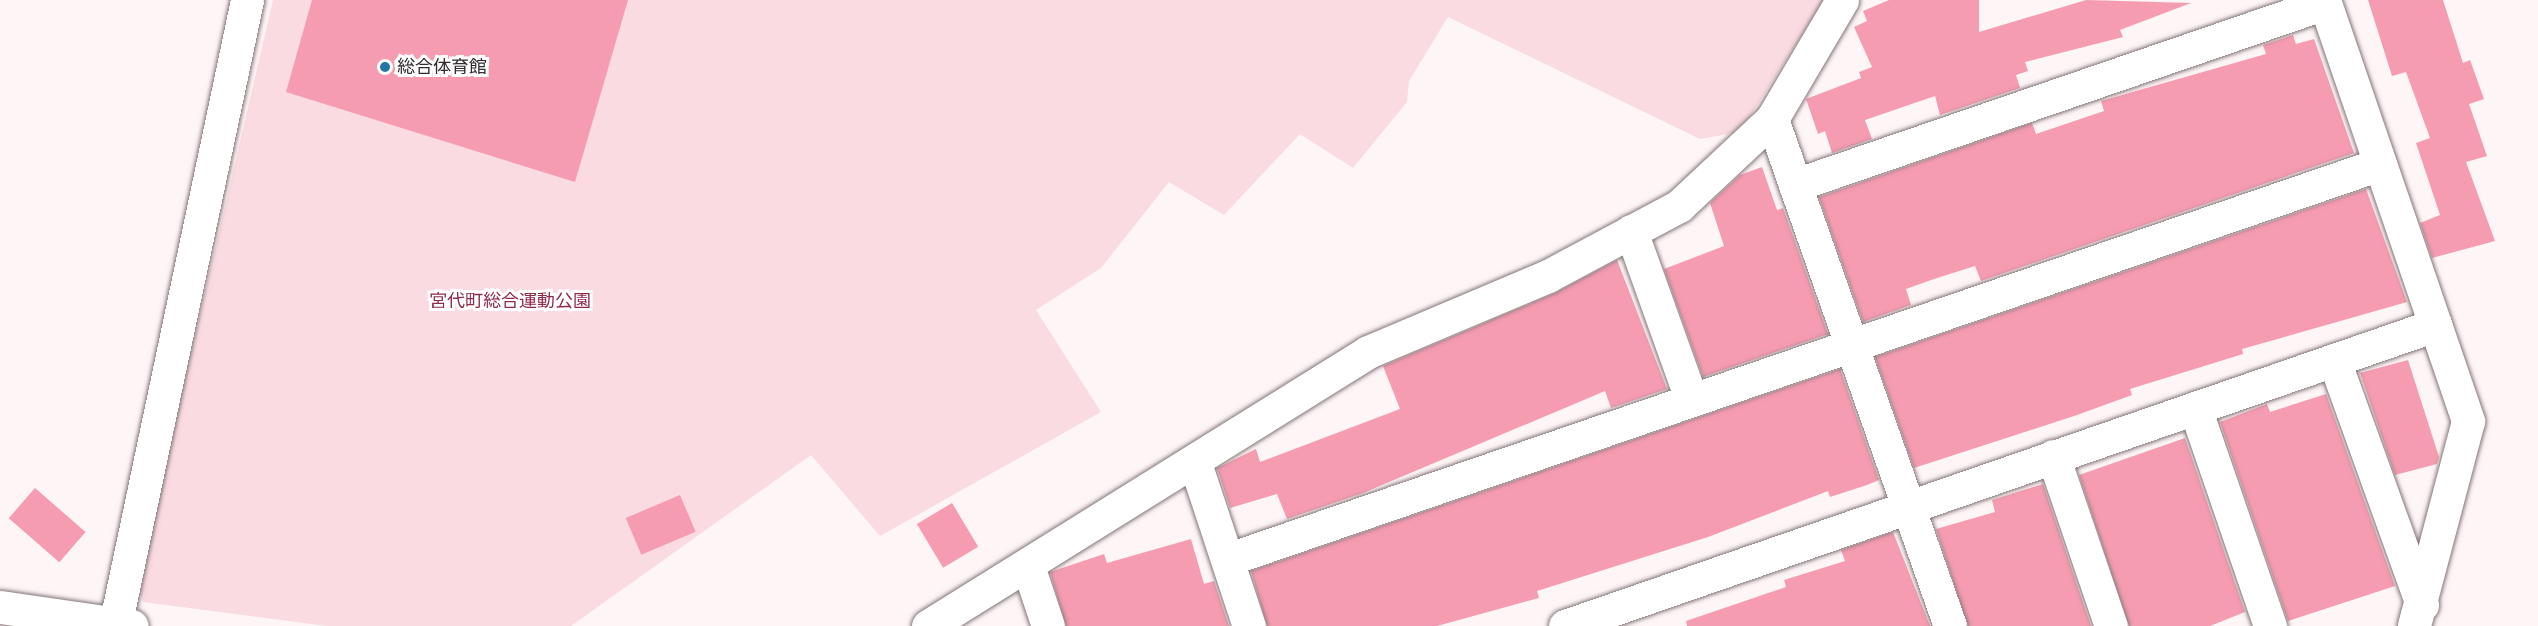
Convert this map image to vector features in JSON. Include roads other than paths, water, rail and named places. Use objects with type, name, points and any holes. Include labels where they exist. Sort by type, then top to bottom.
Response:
[{"type":"street","points":[[0,607],[121,625],[247,0]]},
{"type":"street","points":[[928,626],[1195,463],[1368,352],[1548,276],[1679,206],[1772,119],[1842,0]]},
{"type":"street","points":[[1795,185],[2325,2],[2468,421],[2418,615]]},
{"type":"street","points":[[1772,119],[1950,626]]},
{"type":"street","points":[[1229,559],[1851,343],[2380,164]]},
{"type":"street","points":[[1631,231],[1691,399]]},
{"type":"street","points":[[1565,626],[2435,325]]},
{"type":"street","points":[[2334,360],[2418,615]]},
{"type":"street","points":[[2195,408],[2270,626]]},
{"type":"street","points":[[2053,456],[2111,626]]},
{"type":"street","points":[[1195,463],[1229,559],[1249,626]]},
{"type":"street","points":[[1028,566],[1048,626]]},
{"type":"place","name":"総合体育館","points":[[385,67]]},
{"type":"park label","name":"宮代町総合運動公園","points":[[510,301]]}]
